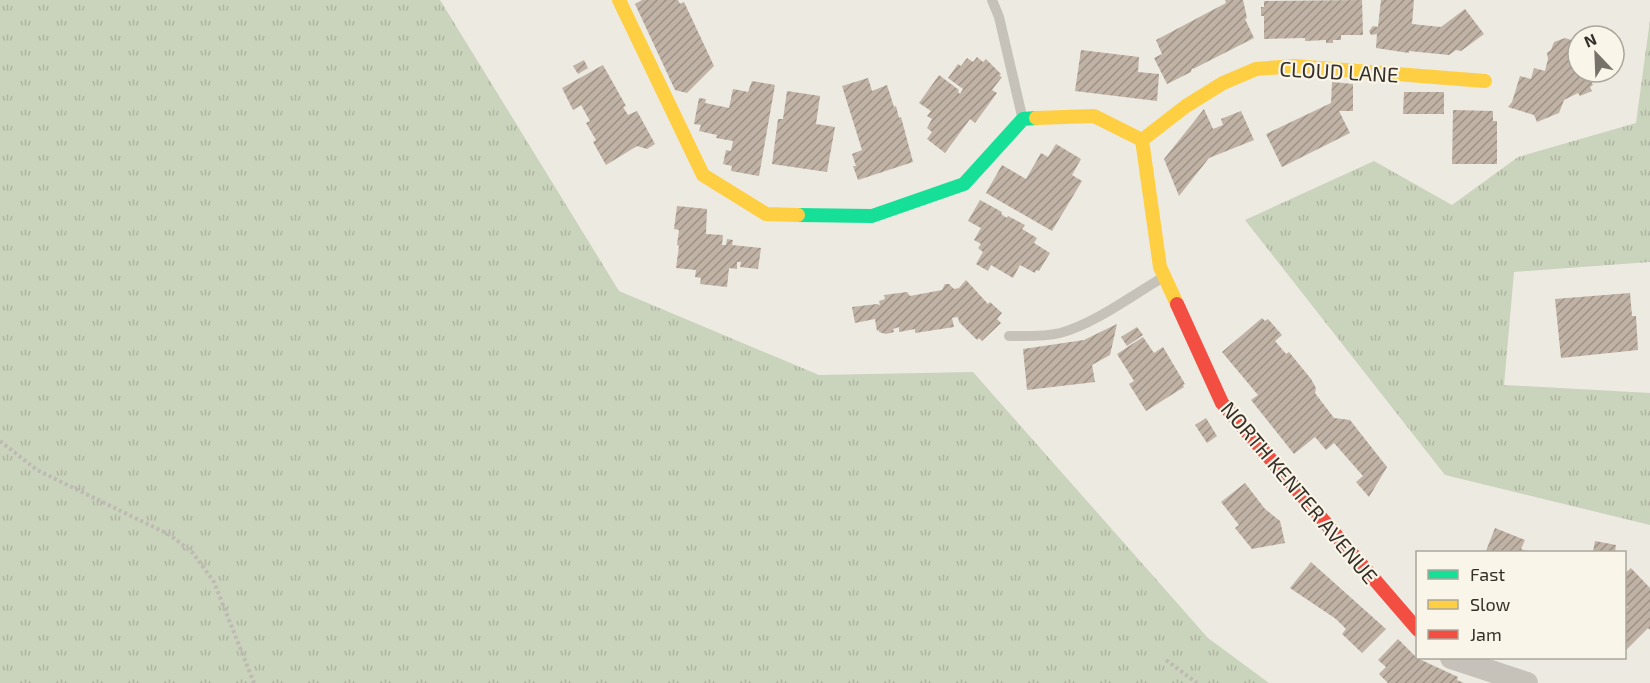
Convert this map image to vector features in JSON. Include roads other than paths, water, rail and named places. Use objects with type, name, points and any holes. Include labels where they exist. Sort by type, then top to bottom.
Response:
[{"type":"street","points":[[619,0],[703,175],[766,214],[872,216],[964,184],[1023,119],[1094,116],[1142,140]]},
{"type":"street","name":"CLOUD LANE","points":[[1142,140],[1186,106],[1223,83],[1256,69],[1294,66],[1485,81]]},
{"type":"street","name":"NORTH KENTER AVENUE","points":[[1142,140],[1160,267],[1222,403],[1416,628]]},
{"type":"street","points":[[1457,659],[1527,683]]},
{"type":"lane","points":[[992,0],[999,17],[1023,119]]},
{"type":"lane","points":[[1009,336],[1047,336],[1062,332],[1091,320],[1165,276]]}]
